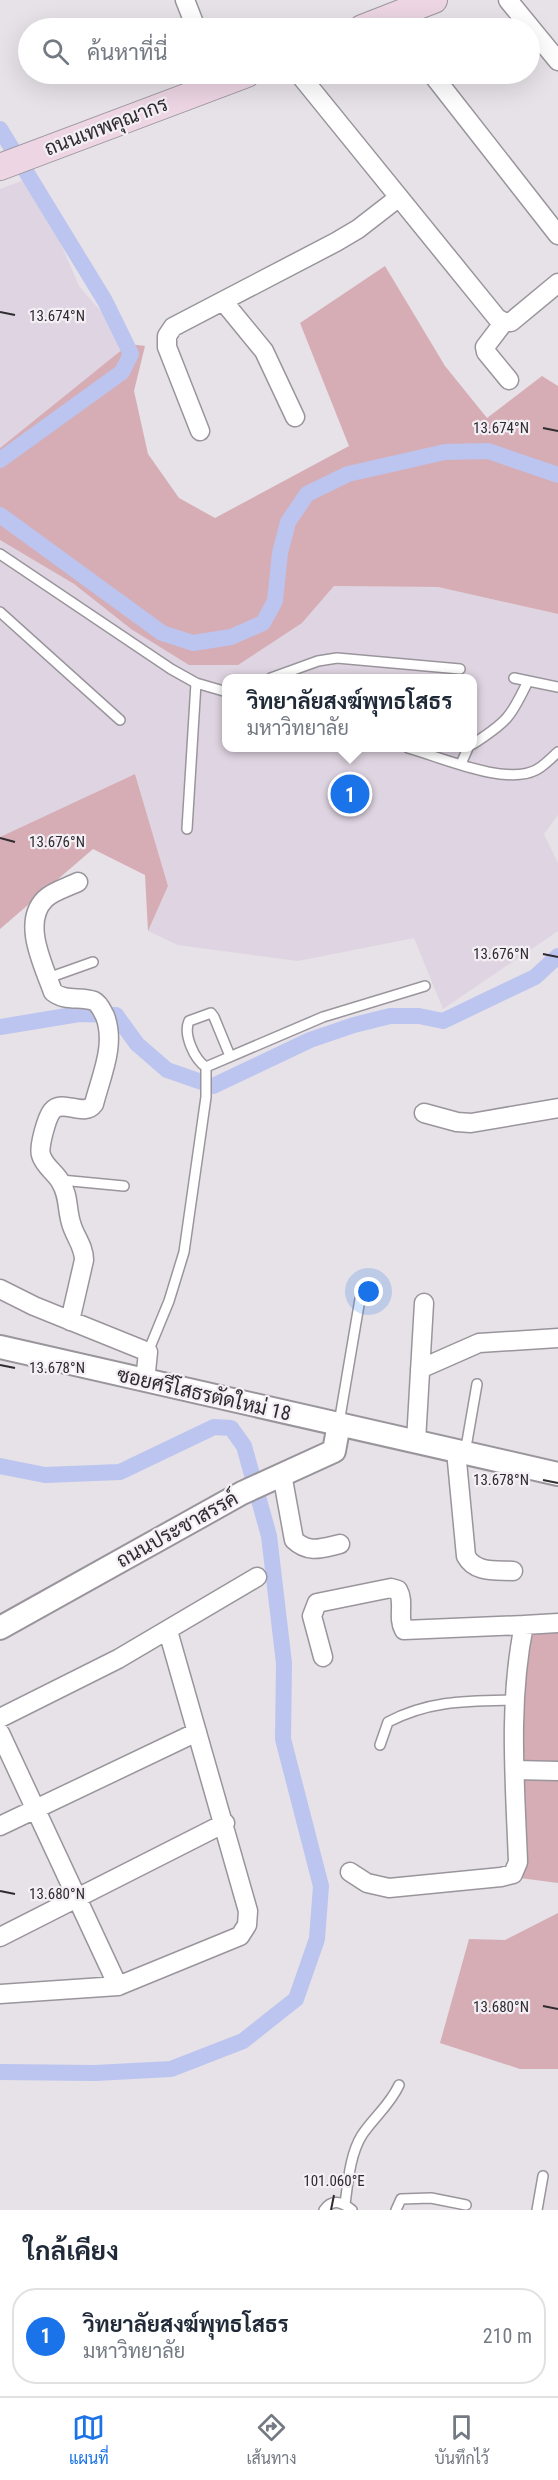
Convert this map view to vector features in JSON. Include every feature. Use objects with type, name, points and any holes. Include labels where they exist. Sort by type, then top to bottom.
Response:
[{"type":"main road","points":[[402,18],[434,0]]},
{"type":"main road","name":"ถนนเทพคุณากร","points":[[0,167],[202,84]]},
{"type":"street","points":[[186,0],[192,18]]},
{"type":"street","points":[[508,0],[523,18]]},
{"type":"street","points":[[540,39],[558,61]]},
{"type":"street","points":[[307,84],[497,318],[504,322],[511,322],[558,283]]},
{"type":"street","points":[[440,84],[558,235]]},
{"type":"street","points":[[200,431],[167,347],[167,336],[172,327],[343,238],[398,198]]},
{"type":"street","points":[[223,301],[264,351],[295,417]]},
{"type":"street","points":[[504,322],[485,346],[486,351],[509,380]]},
{"type":"street","points":[[70,1321],[84,1251],[71,1225],[68,1198],[60,1180],[44,1162],[39,1150],[54,1108],[59,1106],[91,1109],[110,1042],[105,1017],[95,1002],[59,996],[53,992],[36,942],[38,910],[48,897],[78,882]]},
{"type":"street","points":[[424,1113],[457,1122],[471,1123],[558,1108]]},
{"type":"street","points":[[0,1289],[70,1321],[148,1352],[145,1381]]},
{"type":"street","points":[[416,1441],[424,1303]]},
{"type":"street","points":[[420,1369],[479,1343],[558,1338]]},
{"type":"street","name":"ซอยศรีโสธรตัดใหม่ 18","points":[[0,1347],[558,1474]]},
{"type":"street","name":"ถนนประชาสรรค์","points":[[0,1628],[242,1493],[334,1451],[339,1424]]},
{"type":"street","points":[[460,1452],[466,1556],[470,1564],[476,1568],[513,1571]]},
{"type":"street","points":[[277,1476],[294,1540],[302,1548],[315,1549],[340,1544]]},
{"type":"street","points":[[0,1718],[168,1631],[257,1577]]},
{"type":"street","points":[[323,1657],[312,1616],[317,1603],[392,1588],[398,1590],[400,1594],[401,1625],[404,1630],[558,1623]]},
{"type":"street","points":[[350,1872],[367,1883],[389,1888],[513,1874],[518,1862],[514,1700],[524,1625]]},
{"type":"street","points":[[0,1994],[118,1986],[240,1936],[247,1925],[248,1911],[225,1823],[196,1732],[168,1631]]},
{"type":"street","points":[[0,1826],[196,1732]]},
{"type":"street","points":[[0,1733],[118,1986]]},
{"type":"street","points":[[515,1770],[558,1771]]},
{"type":"street","points":[[0,1937],[225,1823]]},
{"type":"lane","points":[[0,554],[196,683],[222,691]]},
{"type":"lane","points":[[0,612],[120,720]]},
{"type":"lane","points":[[282,674],[318,661],[337,658],[460,669]]},
{"type":"lane","points":[[432,674],[433,666]]},
{"type":"lane","points":[[514,678],[558,687]]},
{"type":"lane","points":[[477,741],[513,713],[528,681]]},
{"type":"lane","points":[[187,829],[196,683]]},
{"type":"lane","points":[[424,752],[495,774],[521,774],[536,770],[558,752]]},
{"type":"lane","points":[[461,764],[466,752]]},
{"type":"lane","points":[[48,978],[93,962]]},
{"type":"lane","points":[[206,1067],[323,1017],[425,986]]},
{"type":"lane","points":[[148,1352],[169,1301],[184,1252],[206,1097],[206,1067],[200,1062],[192,1046],[187,1027],[189,1021],[210,1013],[214,1017],[230,1056]]},
{"type":"lane","points":[[60,1180],[124,1186]]},
{"type":"lane","points":[[339,1424],[360,1299]]},
{"type":"lane","points":[[460,1452],[477,1384]]},
{"type":"lane","points":[[380,1745],[388,1722],[410,1710],[432,1704],[514,1700]]},
{"type":"lane","points":[[324,2210],[332,2202],[348,2207],[355,2148],[362,2134],[393,2098],[399,2085]]},
{"type":"lane","points":[[537,2210],[543,2176]]},
{"type":"lane","points":[[396,2210],[401,2199],[430,2198],[466,2205]]},
{"type":"shaded area","points":[[32,177],[79,286],[129,344],[0,448],[0,189]]},
{"type":"shaded area","points":[[385,266],[445,366],[487,418],[542,376],[558,386],[558,614],[438,587],[334,586],[302,623],[238,665],[189,665],[131,629],[74,584],[0,540],[0,448],[129,344],[145,346],[134,391],[148,454],[179,498],[215,518],[349,446],[300,323]]},
{"type":"shaded area","points":[[0,540],[74,584],[131,629],[302,623],[334,586],[438,587],[558,614],[558,815],[544,834],[558,863],[558,931],[443,1009],[414,938],[298,961],[178,945],[148,931],[168,886],[135,774],[0,837]]},
{"type":"shaded area","points":[[135,774],[168,886],[148,931],[145,875],[93,849],[0,929],[0,837]]},
{"type":"shaded area","points":[[558,1628],[558,1765],[520,1761],[518,1709],[532,1629]]},
{"type":"shaded area","points":[[521,1776],[558,1777],[558,1883],[520,1878]]},
{"type":"shaded area","points":[[558,1913],[558,2069],[520,2069],[440,2043],[469,1939],[505,1940]]},
{"type":"waterway","points":[[0,129],[105,301],[131,354],[122,372],[0,460]]},
{"type":"waterway","points":[[0,515],[162,633],[193,643],[231,637],[263,623],[275,601],[280,553],[288,522],[307,494],[348,474],[445,452],[488,451],[558,475]]},
{"type":"waterway","points":[[0,1027],[79,1014],[116,1015],[137,1044],[167,1070],[213,1086],[310,1040],[354,1025],[390,1016],[419,1016],[443,1021],[535,977],[558,956]]},
{"type":"waterway","points":[[0,1466],[45,1475],[120,1472],[214,1427],[231,1428],[244,1446],[269,1536],[284,1663],[283,1739],[321,1886],[317,1939],[296,1999],[243,2041],[171,2069],[95,2073],[0,2072]]},
{"type":"place","name":"วิทยาลัยสงฆ์พุทธโสธร","points":[[350,794]]}]
